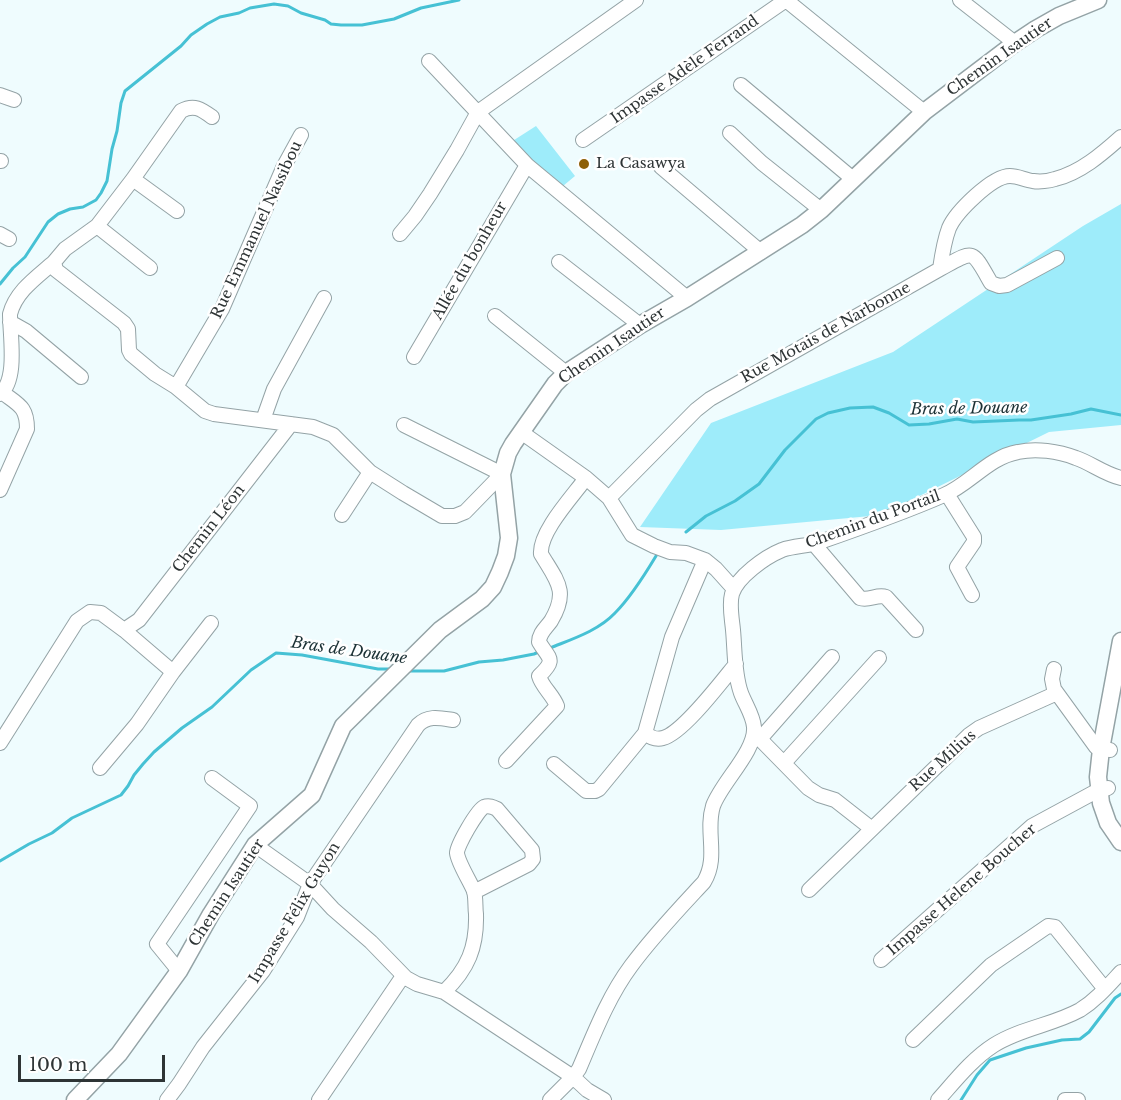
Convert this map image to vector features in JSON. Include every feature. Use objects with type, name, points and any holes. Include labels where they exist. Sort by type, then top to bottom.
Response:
[{"type":"main road","name":"Chemin Isautier","points":[[75,1100],[119,1054],[179,971],[211,914],[255,845],[312,795],[343,726],[440,630],[482,599],[493,587],[506,556],[508,538],[502,474],[508,453],[555,384],[566,373],[640,325],[802,225],[821,210],[924,112],[1015,43],[1059,15],[1098,0]]},
{"type":"main road","points":[[1105,750],[1121,641]]},
{"type":"main road","points":[[1121,693],[1098,777],[1121,827]]},
{"type":"main road","points":[[1104,789],[1101,803],[1108,823],[1121,842]]},
{"type":"street","points":[[400,234],[430,194],[478,112],[636,0]]},
{"type":"street","points":[[786,0],[924,112]]},
{"type":"street","name":"Impasse Adèle Ferrand","points":[[583,140],[786,0]]},
{"type":"street","points":[[960,0],[1015,43]]},
{"type":"street","points":[[429,61],[527,165],[687,298]]},
{"type":"street","points":[[741,85],[853,179]]},
{"type":"street","points":[[0,95],[14,100]]},
{"type":"street","points":[[0,490],[27,429],[27,418],[23,409],[1,394],[8,386],[12,374],[10,314],[12,306],[18,296],[65,249],[97,226],[134,179],[181,111],[197,107],[212,117]]},
{"type":"street","points":[[730,133],[762,163],[821,210]]},
{"type":"street","name":"Rue Emmanuel Nassibou","points":[[176,387],[222,309],[284,166],[301,135]]},
{"type":"street","points":[[940,269],[950,226],[956,216],[989,184],[999,178],[1010,176],[1034,181],[1055,179],[1076,171],[1121,137]]},
{"type":"street","name":"Allée du bonheur","points":[[414,357],[527,165]]},
{"type":"street","points":[[661,167],[761,252]]},
{"type":"street","points":[[134,179],[177,211]]},
{"type":"street","points":[[97,226],[150,268]]},
{"type":"street","name":"Rue Motais de Narbonne","points":[[609,498],[696,410],[710,399],[965,255],[977,258],[991,283],[999,286],[1007,285],[1057,258]]},
{"type":"street","points":[[54,262],[58,273],[124,324],[128,329],[131,354],[206,411],[313,427],[333,435],[370,472],[442,516],[455,516],[465,512],[502,474],[404,425]]},
{"type":"street","points":[[559,262],[640,325]]},
{"type":"street","points":[[263,420],[274,389],[324,298]]},
{"type":"street","points":[[495,316],[566,373]]},
{"type":"street","points":[[10,322],[26,331],[81,377]]},
{"type":"street","name":"Chemin Léon","points":[[124,630],[139,620],[291,424]]},
{"type":"street","points":[[521,432],[586,478],[609,498],[632,535],[670,552],[705,560],[716,568],[734,589],[731,602],[737,679],[757,736],[808,788],[819,795],[835,800],[872,829]]},
{"type":"street","name":"Chemin du Portail","points":[[734,589],[741,578],[758,564],[782,550],[814,544],[947,494],[997,459],[1016,452],[1035,450],[1076,458],[1121,478]]},
{"type":"street","points":[[342,515],[370,472]]},
{"type":"street","points":[[506,761],[557,706],[539,676],[551,663],[539,642],[539,637],[555,614],[560,592],[558,581],[541,554],[542,545],[550,525],[586,478]]},
{"type":"street","points":[[947,494],[974,537],[974,542],[957,567],[972,595]]},
{"type":"street","points":[[814,544],[860,598],[886,597],[916,630]]},
{"type":"street","points":[[554,764],[586,791],[595,791],[600,789],[645,734],[672,637],[705,560]]},
{"type":"street","points":[[0,742],[77,621],[90,612],[101,613],[173,672]]},
{"type":"street","points":[[100,768],[137,724],[211,623]]},
{"type":"street","points":[[550,1100],[579,1069],[608,1005],[630,967],[704,882],[711,864],[713,806],[748,748],[832,657]]},
{"type":"street","points":[[784,763],[879,658]]},
{"type":"street","points":[[645,734],[656,739],[671,734],[712,694],[736,664]]},
{"type":"street","points":[[1054,669],[1052,684],[1057,693],[1095,747],[1105,750]]},
{"type":"street","name":"Rue Milius","points":[[809,890],[969,735],[979,728],[1057,693]]},
{"type":"street","name":"Impasse Félix Guyon","points":[[167,1100],[203,1047],[263,971],[297,917],[310,884],[418,725],[424,719],[429,718],[453,720]]},
{"type":"street","points":[[179,971],[157,944],[250,806],[212,778]]},
{"type":"street","name":"Impasse Helene Boucher","points":[[881,960],[1032,826],[1104,789]]},
{"type":"street","points":[[444,992],[455,981],[471,956],[476,933],[474,892],[458,858],[457,849],[478,812],[484,807],[491,806],[497,809],[533,853],[533,859],[529,864],[474,892]]},
{"type":"street","points":[[255,845],[310,884],[403,976],[417,984],[444,992],[604,1100]]},
{"type":"street","points":[[912,1040],[991,965],[1048,926],[1055,927],[1104,989]]},
{"type":"street","points":[[938,1100],[981,1054],[995,1044],[1025,1030],[1058,1020],[1080,1010],[1099,996],[1121,972]]},
{"type":"street","points":[[319,1100],[403,976]]},
{"type":"street","points":[[1065,1100],[1078,1100]]},
{"type":"shaded area","points":[[536,126],[575,176],[563,186],[511,142]]},
{"type":"shaded area","points":[[1121,204],[1121,425],[1049,432],[881,515],[721,530],[640,527],[711,423],[893,352],[1083,226]]},
{"type":"waterway","points":[[0,284],[25,257],[48,222],[58,214],[83,207],[96,200],[107,181],[125,91],[207,24],[220,17],[250,8],[274,4],[288,6],[331,24],[362,25],[394,19],[421,8],[459,0]]},
{"type":"waterway","name":"Bras de Douane","points":[[686,532],[706,516],[735,501],[759,484],[785,450],[816,419],[828,413],[850,408],[873,407],[909,425],[957,419],[973,422],[1031,420],[1091,409],[1121,415]]},
{"type":"waterway","name":"Bras de Douane","points":[[550,648],[584,634],[608,619],[632,593],[656,556]]},
{"type":"waterway","name":"Bras de Douane","points":[[406,671],[444,671],[541,651]]},
{"type":"waterway","name":"Bras de Douane","points":[[0,861],[52,833],[72,818],[121,795],[134,775],[154,752],[212,707],[251,670],[276,653],[390,669]]},
{"type":"waterway","points":[[961,1100],[990,1060],[1026,1048],[1062,1040],[1080,1039],[1089,1032],[1115,998],[1121,994]]},
{"type":"place","name":"La Casawya","points":[[584,164]]}]
